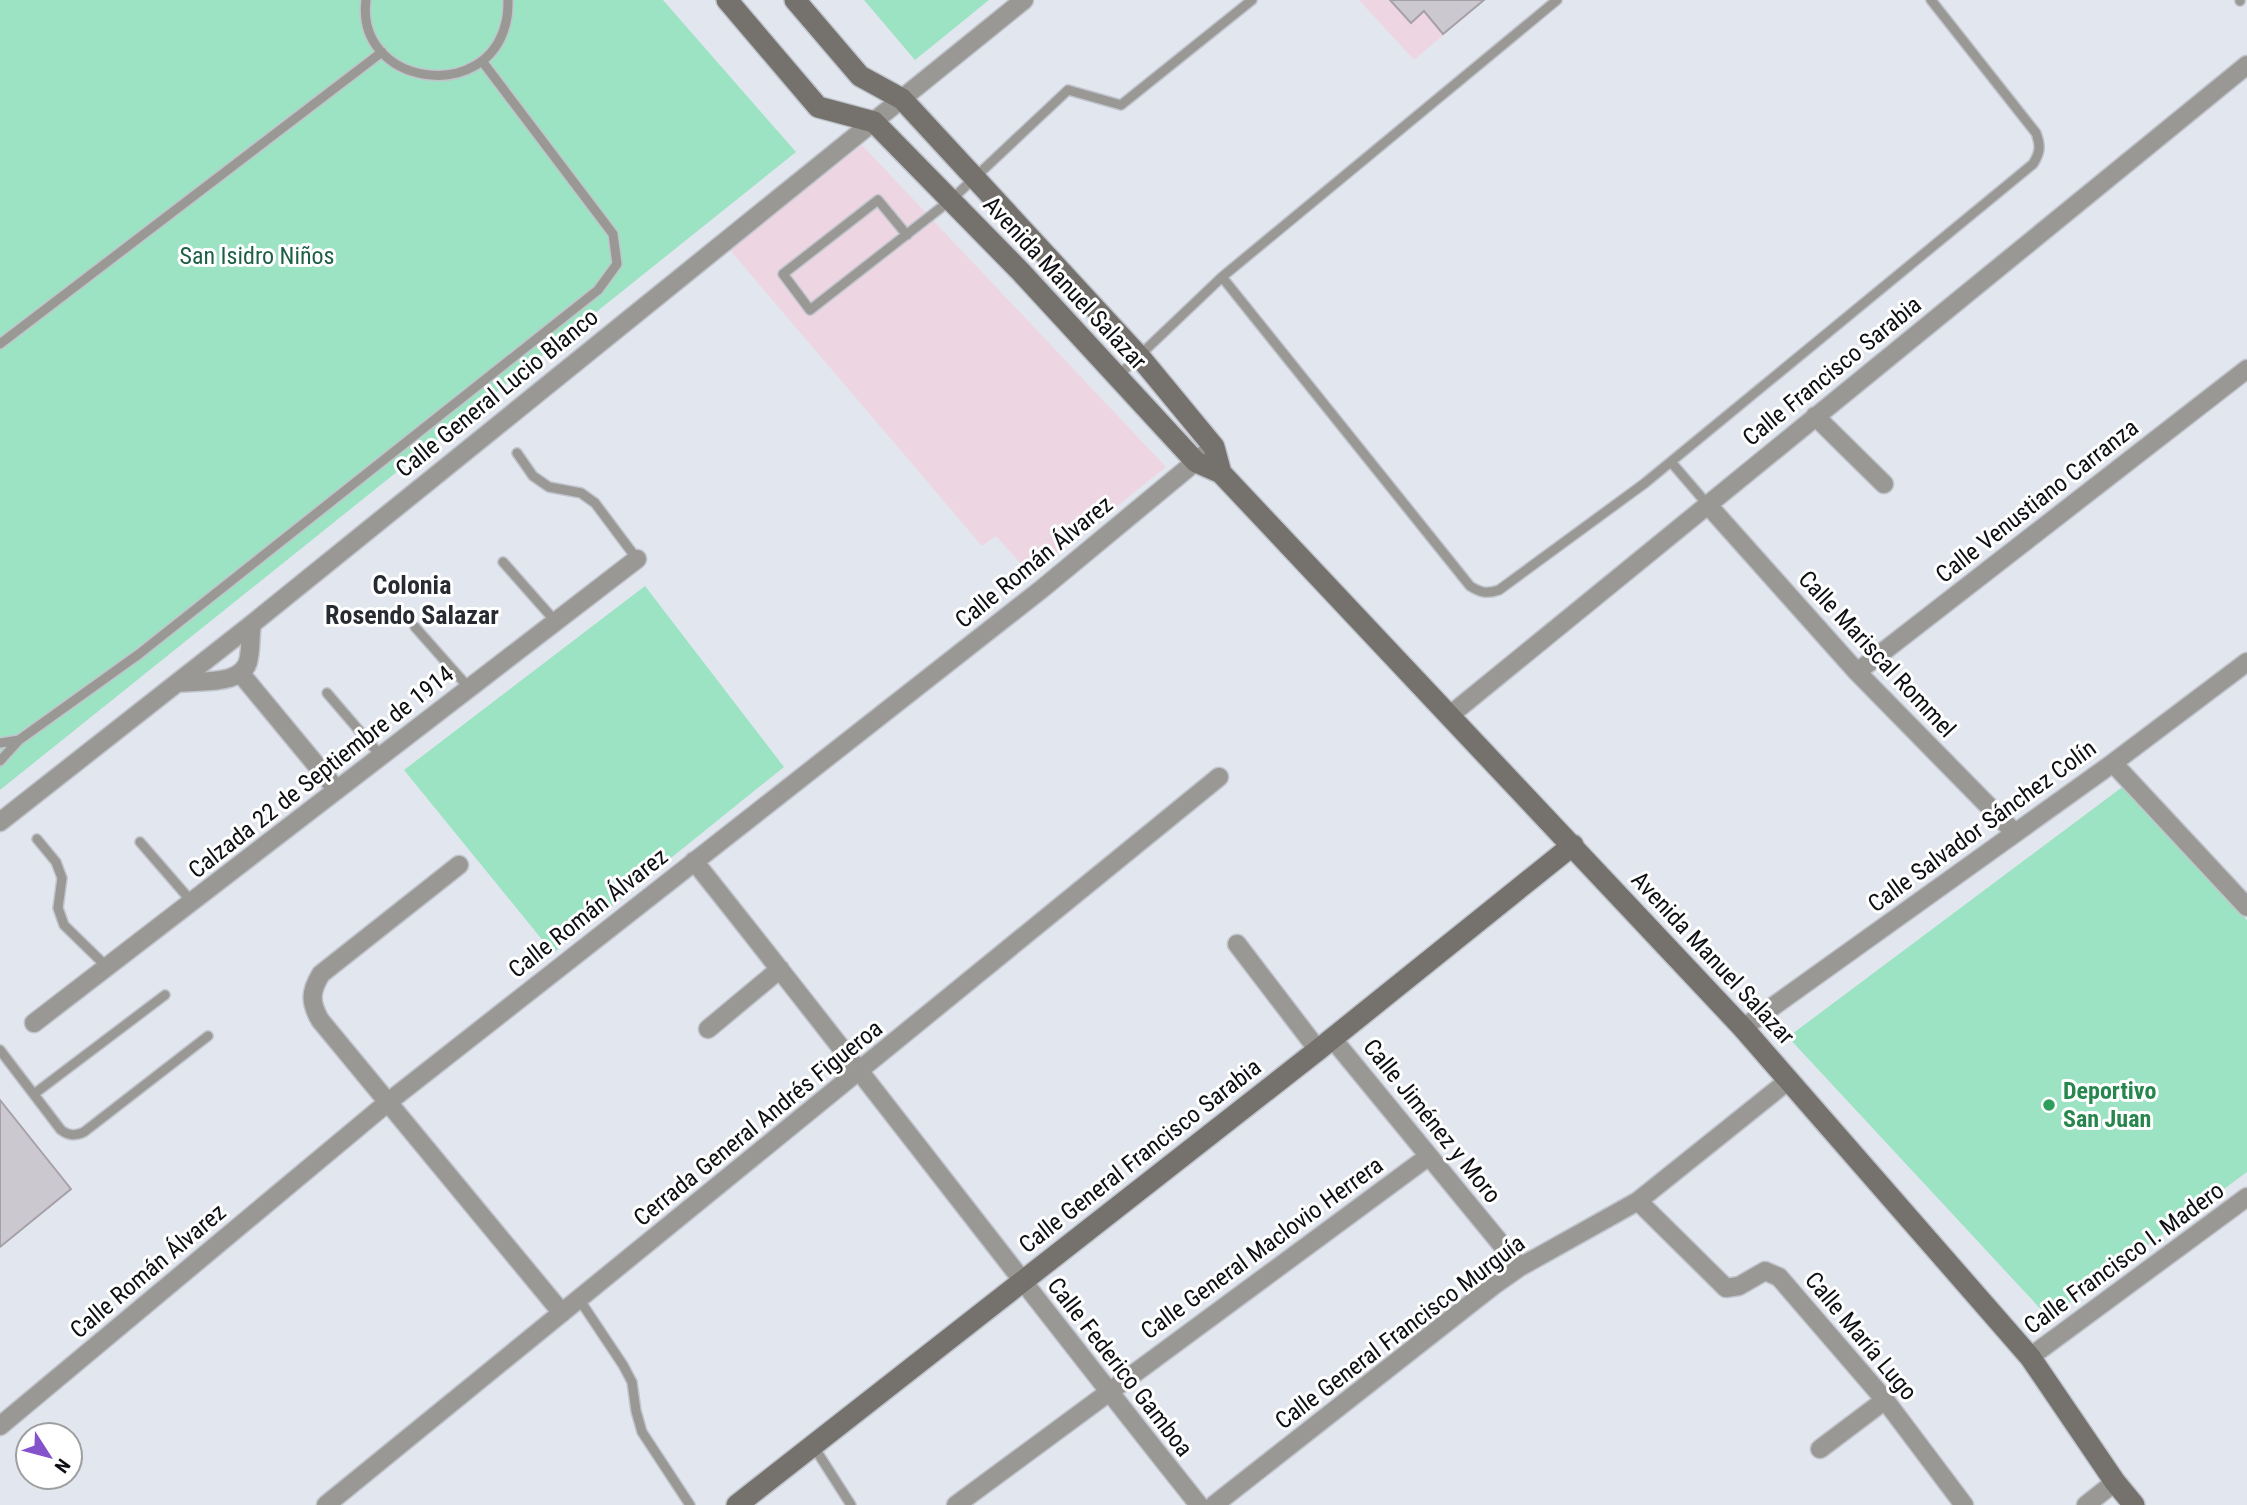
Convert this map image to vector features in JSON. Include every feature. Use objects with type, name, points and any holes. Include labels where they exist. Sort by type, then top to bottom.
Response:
[{"type":"street","points":[[727,0],[818,107],[874,122]]},
{"type":"street","name":"Avenida Manuel Salazar","points":[[796,0],[860,76],[902,99],[1139,355],[1214,447],[1221,473]]},
{"type":"street","name":"Calle General Lucio Blanco","points":[[0,822],[252,624],[1024,0]]},
{"type":"street","name":"Calle Francisco Sarabia","points":[[1449,716],[2247,65]]},
{"type":"street","name":"Avenida Manuel Salazar","points":[[874,122],[952,199],[1196,462],[1221,473],[1743,1028],[2029,1357],[2115,1482],[2134,1505]]},
{"type":"street","points":[[1021,272],[1043,251]]},
{"type":"street","name":"Calle Venustiano Carranza","points":[[1857,672],[2247,369]]},
{"type":"street","points":[[1815,416],[1884,484]]},
{"type":"street","name":"Calle Román Álvarez","points":[[0,1426],[387,1103],[1043,588],[1214,447]]},
{"type":"street","name":"Calle Mariscal Rommel","points":[[1708,505],[1857,672],[2014,832]]},
{"type":"street","name":"Calzada 22 de Septiembre de 1914","points":[[34,1023],[637,559]]},
{"type":"street","points":[[177,683],[229,680],[241,674],[250,659],[252,624]]},
{"type":"street","name":"Calle Salvador Sánchez Colín","points":[[1743,1028],[2113,763],[2247,662]]},
{"type":"street","points":[[241,674],[337,790]]},
{"type":"street","points":[[2113,763],[2247,907]]},
{"type":"street","name":"Cerrada General Andrés Figueroa","points":[[326,1505],[1219,778]]},
{"type":"street","name":"Calle General Francisco Sarabia","points":[[737,1505],[1325,1044],[1573,845]]},
{"type":"street","name":"Calle Federico Gamboa","points":[[694,861],[1199,1505]]},
{"type":"street","points":[[460,865],[321,974],[312,989],[312,1005],[320,1020],[387,1103],[562,1313]]},
{"type":"street","name":"Calle Jiménez y Moro","points":[[1237,944],[1429,1156],[1520,1267]]},
{"type":"street","points":[[708,1029],[780,969]]},
{"type":"street","name":"Calle General Francisco Murguía","points":[[1214,1505],[1520,1267],[1638,1201],[1789,1080]]},
{"type":"street","name":"Calle General Maclovio Herrera","points":[[956,1505],[1429,1156]]},
{"type":"street","name":"Calle Francisco I. Madero","points":[[2029,1357],[2247,1197]]},
{"type":"street","name":"Calle María Lugo","points":[[1638,1201],[1726,1288],[1740,1286],[1765,1271],[1779,1277],[1885,1400],[1964,1505]]},
{"type":"street","points":[[1819,1449],[1885,1400]]},
{"type":"street","points":[[2086,1505],[2115,1482]]},
{"type":"lane","points":[[366,0],[370,32],[382,52],[399,67],[420,75],[442,77],[463,72],[482,61],[497,44],[506,22],[508,0]]},
{"type":"lane","points":[[907,235],[878,200],[783,274],[810,310],[907,235],[952,199],[1068,90],[1121,104],[1252,0]]},
{"type":"lane","points":[[1116,377],[1222,277],[1557,0]]},
{"type":"lane","points":[[1222,277],[1470,586],[1489,594],[1499,590],[1671,462],[2033,164],[2039,155],[2040,143],[2036,133],[1931,0]]},
{"type":"lane","points":[[0,344],[382,52]]},
{"type":"lane","points":[[0,761],[19,740],[139,654],[598,290],[617,264],[613,234],[482,61]]},
{"type":"lane","points":[[517,453],[533,476],[549,486],[581,493],[594,503],[637,559]]},
{"type":"lane","points":[[1671,462],[1708,505]]},
{"type":"lane","points":[[503,562],[556,622]]},
{"type":"lane","points":[[415,627],[469,688]]},
{"type":"lane","points":[[327,693],[381,756]]},
{"type":"lane","points":[[0,743],[19,740]]},
{"type":"lane","points":[[37,839],[56,862],[62,878],[58,908],[64,925],[107,967]]},
{"type":"lane","points":[[140,842],[192,902]]},
{"type":"lane","points":[[34,1094],[165,995]]},
{"type":"lane","points":[[0,1050],[61,1130],[76,1136],[208,1036]]},
{"type":"lane","points":[[579,1299],[632,1382],[635,1411],[642,1432],[690,1505]]},
{"type":"lane","points":[[814,1447],[851,1505]]},
{"type":"shaded area","points":[[1359,0],[1485,0],[1414,60]]},
{"type":"shaded area","points":[[862,145],[1166,467],[1031,575],[996,536],[982,546],[729,249]]},
{"type":"green space","name":"San Isidro Niños","points":[[0,0],[663,0],[796,152],[0,790]]},
{"type":"green space","points":[[864,0],[989,0],[915,60]]},
{"type":"green space","points":[[645,586],[784,767],[553,953],[404,770]]},
{"type":"green space","name":"Deportivo San Juan","points":[[2125,785],[2247,920],[2247,1172],[2049,1318],[1788,1037]]},
{"type":"building","points":[[1390,0],[1484,0],[1443,34],[1424,11],[1411,23]]},
{"type":"building","points":[[0,1100],[71,1189],[0,1247]]},
{"type":"place","name":"Deportivo San Juan","points":[[2049,1105]]},
{"type":"district","name":"Colonia Rosendo Salazar","points":[[412,600]]}]
